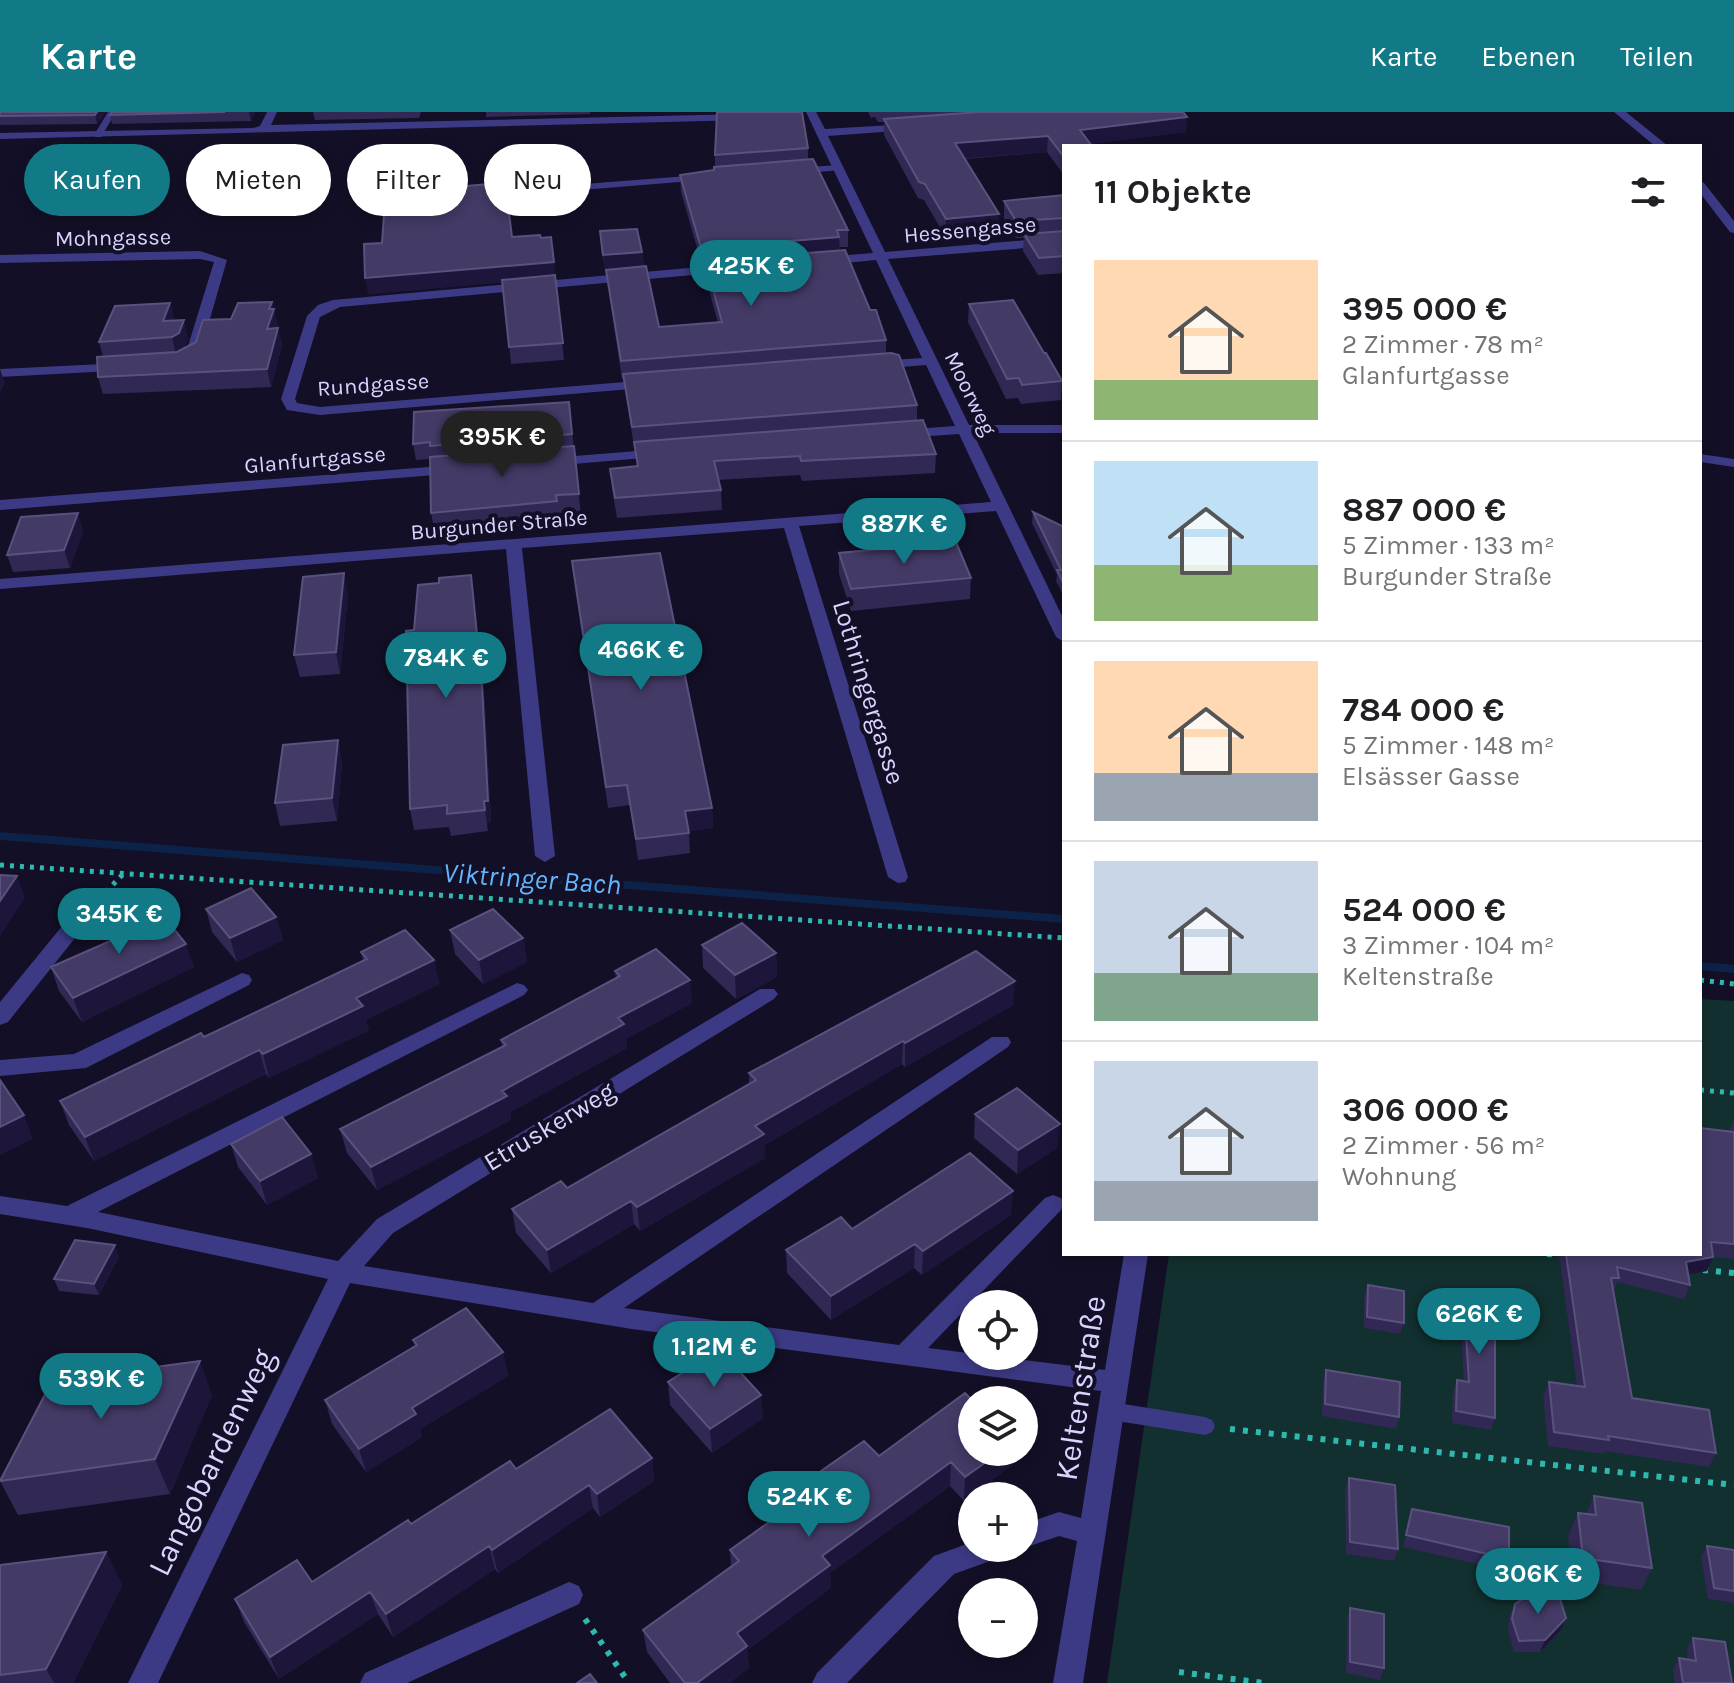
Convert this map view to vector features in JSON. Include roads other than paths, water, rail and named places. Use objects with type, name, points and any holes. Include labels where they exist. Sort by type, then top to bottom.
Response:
[{"type":"street","points":[[264,128],[272,112]]},
{"type":"street","points":[[1619,112],[1659,144]]},
{"type":"street","name":"Moorweg","points":[[807,115],[821,133],[1062,633]]},
{"type":"street","points":[[0,136],[253,131],[454,118],[753,117]]},
{"type":"street","points":[[821,133],[929,125]]},
{"type":"street","points":[[1702,188],[1734,229]]},
{"type":"street","name":"Hessengasse","points":[[879,256],[1062,241]]},
{"type":"street","name":"Mohngasse","points":[[0,259],[200,255],[221,260],[222,265],[192,355]]},
{"type":"street","points":[[815,262],[879,256]]},
{"type":"street","name":"Rundgasse","points":[[665,383],[320,411],[292,407],[288,399],[314,316],[323,308],[338,303],[752,267]]},
{"type":"street","points":[[868,366],[931,361]]},
{"type":"street","points":[[0,373],[132,367]]},
{"type":"street","points":[[885,435],[964,428],[1062,429]]},
{"type":"street","points":[[536,463],[679,452]]},
{"type":"street","points":[[1702,458],[1734,463]]},
{"type":"street","name":"Glanfurtgasse","points":[[0,505],[473,469]]},
{"type":"street","name":"Burgunder Straße","points":[[0,584],[1002,506]]},
{"type":"street","name":"Lothringergasse","points":[[790,522],[898,877]]},
{"type":"street","points":[[514,545],[545,856]]},
{"type":"street","points":[[0,1017],[88,908]]},
{"type":"street","points":[[0,1068],[78,1062],[242,980]]},
{"type":"street","points":[[73,1214],[517,990]]},
{"type":"street","name":"Etruskerweg","points":[[343,1272],[385,1226],[767,994]]},
{"type":"street","points":[[597,1313],[1000,1042]]},
{"type":"street","points":[[904,1356],[1053,1204]]},
{"type":"street","points":[[1,1208],[73,1214],[343,1272],[597,1313],[1115,1382]]},
{"type":"street","name":"Keltenstraße","points":[[1068,1683],[1136,1256]]},
{"type":"street","name":"Langobardenweg","points":[[143,1683],[343,1272]]},
{"type":"street","points":[[1038,1531],[1059,1524],[1091,1533]]},
{"type":"street","points":[[827,1683],[944,1565],[958,1560]]},
{"type":"street","points":[[375,1683],[569,1595]]},
{"type":"lane","points":[[98,135],[112,112]]},
{"type":"lane","points":[[777,173],[838,168]]},
{"type":"lane","points":[[591,187],[716,177]]},
{"type":"lane","points":[[1111,1411],[1205,1426]]},
{"type":"waterway","name":"Viktringer Bach","points":[[0,836],[1062,919]]},
{"type":"waterway","name":"Viktringer Bach","points":[[1702,966],[1734,969]]}]
